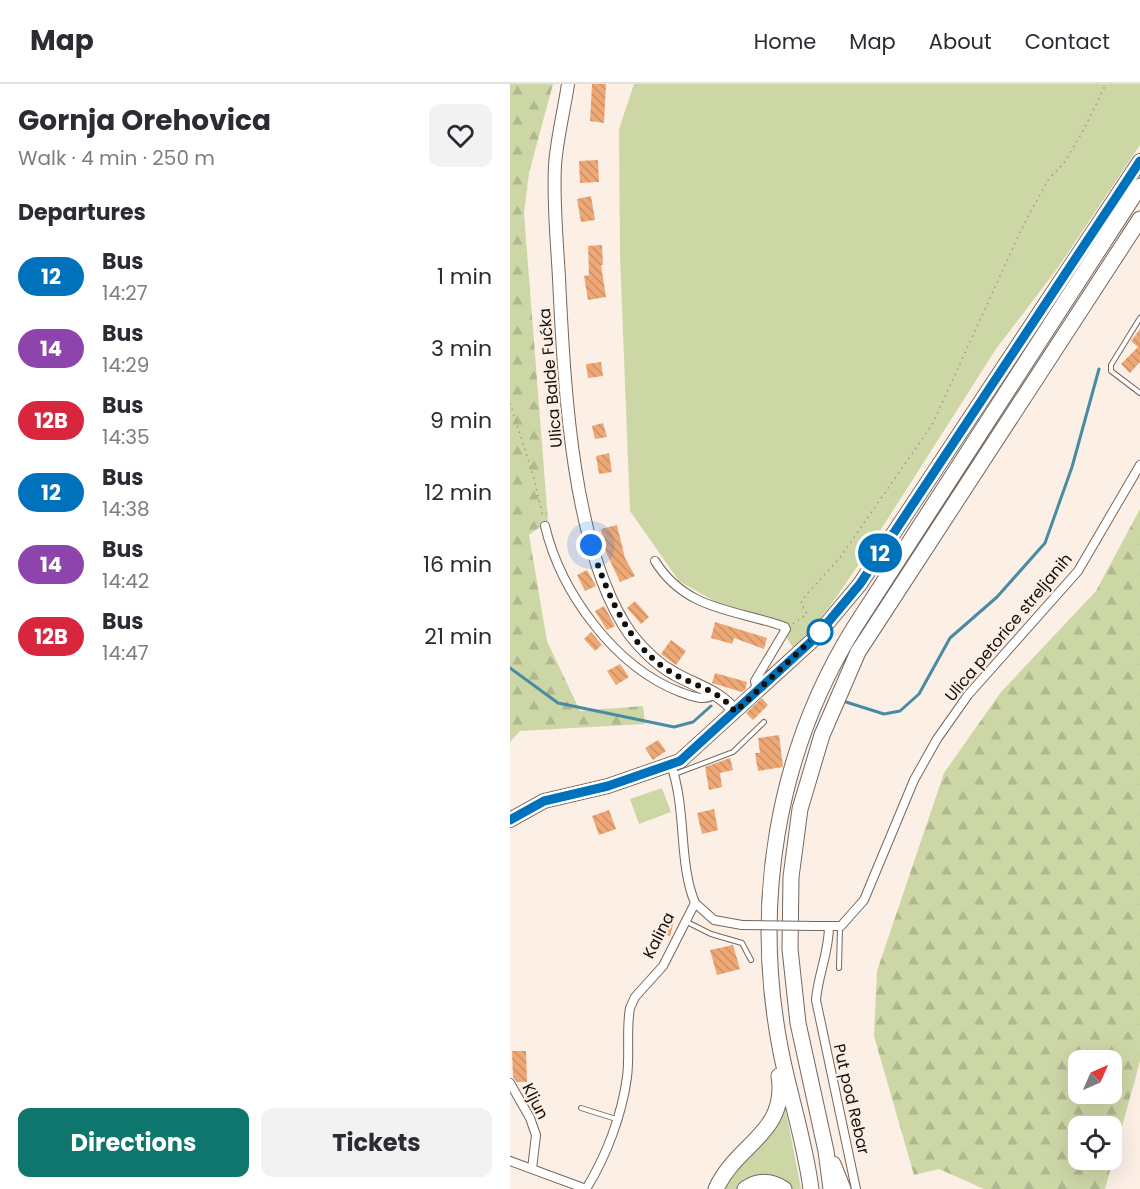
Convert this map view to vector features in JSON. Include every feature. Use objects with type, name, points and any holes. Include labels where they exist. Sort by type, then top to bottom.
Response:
[{"type":"highway","points":[[811,1189],[778,1032],[769,942],[771,884],[784,793],[808,717],[825,679],[854,628],[1140,186]]},
{"type":"highway","points":[[831,1189],[826,1151],[798,1023],[790,949],[791,877],[800,809],[822,735],[858,652],[1140,219]]},
{"type":"highway","points":[[716,1189],[729,1166],[764,1132],[778,1111],[781,1095],[776,1055],[778,1032]]},
{"type":"highway","points":[[826,1151],[843,1189]]},
{"type":"highway","points":[[745,1189],[760,1182],[774,1184],[784,1189]]},
{"type":"main road","name":"Ulica Balde Fućka","points":[[568,84],[555,163],[559,281],[567,414],[591,545],[615,604],[630,633],[644,650],[674,674],[715,694],[735,712]]},
{"type":"main road","points":[[510,820],[544,801],[673,770],[814,639],[860,584],[1140,160]]},
{"type":"street","name":"Ulica petorice streljanih","points":[[840,926],[864,900],[914,780],[937,738],[968,695],[1078,571],[1140,465]]},
{"type":"street","points":[[546,526],[554,552],[579,602],[623,655],[657,682],[670,688],[703,698],[715,694]]},
{"type":"street","points":[[655,561],[675,583],[702,604],[781,625],[786,629],[755,681],[757,692]]},
{"type":"street","name":"Kalina","points":[[586,1189],[598,1170],[616,1119],[627,1077],[630,1008],[635,997],[663,966],[684,920],[695,903],[689,884],[681,803],[673,770]]},
{"type":"street","points":[[695,903],[714,920],[742,925],[840,926]]},
{"type":"street","name":"Put pod Rebar","points":[[829,926],[827,956],[817,983],[819,1016],[856,1189]]},
{"type":"street","name":"Kljun","points":[[510,1083],[530,1118],[536,1135],[532,1169]]},
{"type":"street","points":[[510,1161],[586,1189]]},
{"type":"lane","points":[[1140,318],[1111,365],[1111,371],[1140,393]]},
{"type":"lane","points":[[1134,390],[1140,383]]},
{"type":"lane","points":[[673,770],[733,752],[764,722]]},
{"type":"lane","points":[[684,920],[711,934],[742,943],[751,960]]},
{"type":"lane","points":[[839,968],[840,926]]},
{"type":"lane","points":[[581,1108],[616,1119]]},
{"type":"path","points":[[786,629],[807,614],[801,603],[805,596],[839,559],[932,425],[1022,228],[1048,180],[1064,163],[1083,131],[1106,84]]},
{"type":"path","points":[[510,402],[534,478],[546,526]]},
{"type":"green space","points":[[510,84],[553,84],[529,173],[524,213],[548,521],[529,535],[547,641],[580,711],[643,706],[645,724],[520,731],[510,742]]},
{"type":"green space","points":[[634,84],[1140,84],[1140,145],[1057,269],[996,349],[857,567],[828,609],[794,649],[782,631],[740,616],[679,581],[630,511],[620,256],[619,129]]},
{"type":"green space","points":[[1140,509],[1140,1061],[1122,1127],[1122,1116],[1068,1116],[1068,1170],[1110,1170],[1105,1189],[984,1189],[939,1169],[914,1175],[874,1036],[877,971],[944,773],[1001,692],[1096,591]]},
{"type":"green space","points":[[662,788],[671,812],[639,824],[630,799]]},
{"type":"green space","points":[[785,1106],[801,1189],[724,1189],[738,1168],[775,1127]]},
{"type":"building","points":[[592,84],[606,84],[604,123],[590,121]]},
{"type":"building","points":[[598,160],[599,182],[580,183],[579,161]]},
{"type":"building","points":[[591,196],[595,220],[581,222],[577,199]]},
{"type":"building","points":[[602,245],[603,265],[601,265],[606,297],[588,300],[584,276],[589,275],[588,246]]},
{"type":"building","points":[[1140,329],[1140,362],[1130,373],[1121,364],[1138,347],[1131,341]]},
{"type":"building","points":[[601,362],[603,376],[588,378],[586,364]]},
{"type":"building","points":[[603,423],[607,437],[595,439],[592,426]]},
{"type":"building","points":[[609,453],[612,472],[599,474],[596,456]]},
{"type":"building","points":[[617,525],[625,558],[635,576],[620,582],[606,552],[601,529]]},
{"type":"building","points":[[587,570],[596,586],[585,591],[577,575]]},
{"type":"building","points":[[635,601],[649,617],[641,624],[627,608]]},
{"type":"building","points":[[604,606],[615,626],[607,630],[595,611]]},
{"type":"building","points":[[715,622],[767,638],[764,649],[734,638],[732,644],[711,638]]},
{"type":"building","points":[[591,632],[602,645],[595,651],[584,639]]},
{"type":"building","points":[[671,640],[686,651],[676,665],[661,654]]},
{"type":"building","points":[[620,664],[629,677],[616,685],[607,671]]},
{"type":"building","points":[[715,673],[747,682],[745,690],[742,692],[712,683]]},
{"type":"building","points":[[762,698],[768,705],[753,720],[746,713]]},
{"type":"building","points":[[779,735],[783,767],[758,771],[755,753],[760,753],[758,738]]},
{"type":"building","points":[[658,740],[666,751],[653,760],[645,748]]},
{"type":"building","points":[[730,758],[733,770],[720,773],[722,787],[709,790],[705,767]]},
{"type":"building","points":[[714,809],[718,830],[702,834],[697,813]]},
{"type":"building","points":[[609,810],[616,829],[599,835],[592,816]]},
{"type":"building","points":[[664,914],[675,917],[670,936],[659,933]]},
{"type":"building","points":[[733,945],[740,969],[717,975],[710,950]]},
{"type":"building","points":[[512,1051],[526,1051],[527,1082],[517,1082],[513,1077]]},
{"type":"building","points":[[535,1091],[540,1105],[532,1108],[524,1095]]},
{"type":"waterway","points":[[846,702],[884,714],[900,711],[919,694],[950,638],[997,597],[1045,543],[1072,467],[1099,369]]},
{"type":"waterway","points":[[510,668],[558,703],[674,727],[693,722],[711,706]]},
{"type":"bus line","name":"12","points":[[510,820],[544,801],[608,786],[680,761],[814,639],[860,584],[1030,323],[1140,161]]},
{"type":"route","points":[[591,545],[599,571],[615,604],[630,633],[644,650],[662,667],[722,697],[735,712],[825,627],[820,632]]}]
